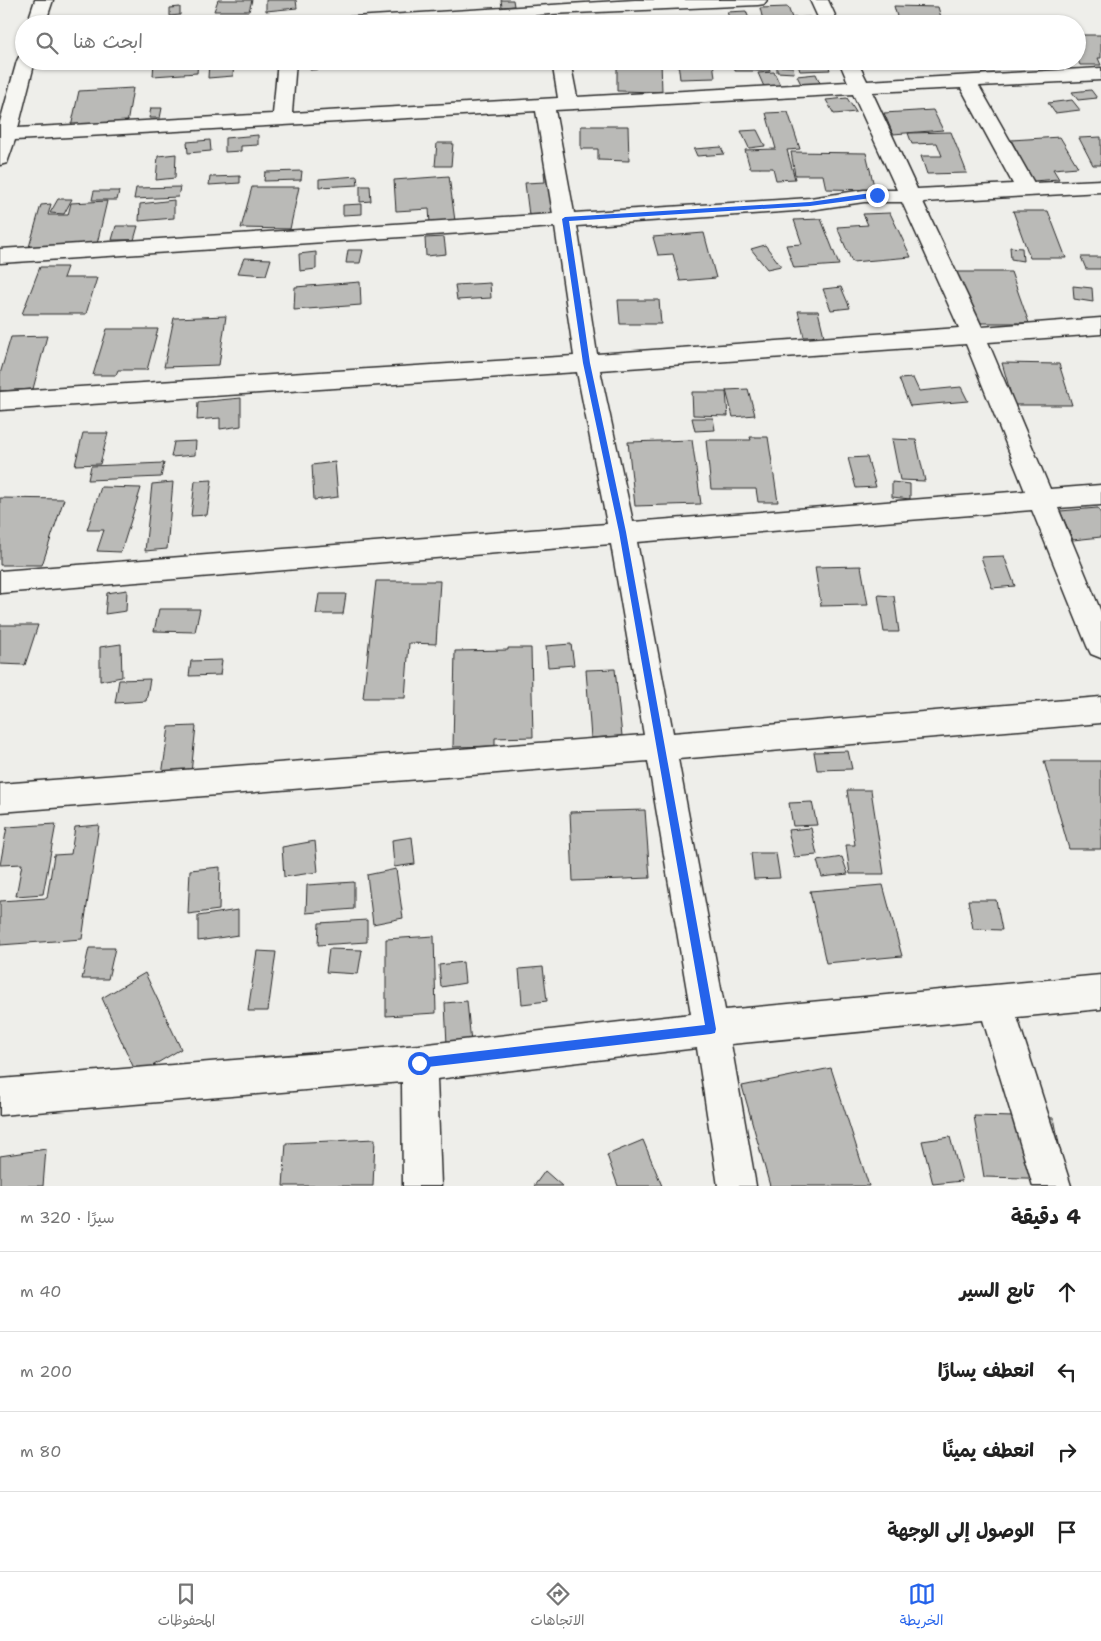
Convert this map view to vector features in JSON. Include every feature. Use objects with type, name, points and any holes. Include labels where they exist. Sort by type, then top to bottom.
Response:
[{"type":"street","points":[[39,15],[44,0]]},
{"type":"street","points":[[481,15],[758,0]]},
{"type":"street","points":[[819,0],[826,15]]},
{"type":"street","points":[[0,158],[6,122],[23,70]]},
{"type":"street","points":[[282,120],[286,70]]},
{"type":"street","points":[[560,70],[557,105],[565,219],[587,363],[622,532],[711,1029],[737,1186]]},
{"type":"street","points":[[852,70],[974,335],[1101,646]]},
{"type":"street","points":[[6,122],[282,120],[968,83],[1101,74]]},
{"type":"street","points":[[968,83],[1027,190]]},
{"type":"street","points":[[0,256],[810,204],[864,196],[911,196],[1101,186]]},
{"type":"street","points":[[0,401],[587,363],[1101,326]]},
{"type":"street","points":[[0,582],[1101,494]]},
{"type":"street","points":[[0,798],[661,747],[1101,710]]},
{"type":"street","points":[[0,1097],[419,1063],[711,1029],[1101,992]]},
{"type":"street","points":[[995,1002],[1052,1186]]},
{"type":"street","points":[[419,1063],[422,1186]]},
{"type":"building","points":[[218,0],[252,0],[249,11],[214,11]]},
{"type":"building","points":[[266,0],[296,0],[297,8],[266,11]]},
{"type":"building","points":[[501,0],[513,0],[514,6],[502,7]]},
{"type":"building","points":[[894,6],[938,7],[940,15],[896,15]]},
{"type":"building","points":[[180,7],[180,15],[170,15],[170,8]]},
{"type":"building","points":[[788,7],[791,15],[762,15],[760,8]]},
{"type":"building","points":[[746,11],[748,15],[728,15],[727,12]]},
{"type":"building","points":[[1086,35],[1101,35],[1101,58],[1098,58],[1101,65],[1086,65]]},
{"type":"building","points":[[153,70],[197,70],[197,73],[153,76]]},
{"type":"building","points":[[208,70],[233,70],[233,76],[208,78]]},
{"type":"building","points":[[617,70],[661,70],[662,92],[617,91]]},
{"type":"building","points":[[679,70],[714,70],[715,78],[680,79]]},
{"type":"building","points":[[735,70],[770,71],[735,71]]},
{"type":"building","points":[[777,70],[794,70],[794,73],[777,72]]},
{"type":"building","points":[[774,72],[781,87],[765,89],[758,73]]},
{"type":"building","points":[[816,74],[821,85],[802,86],[797,76]]},
{"type":"building","points":[[133,88],[127,124],[71,127],[79,91]]},
{"type":"building","points":[[1091,90],[1097,98],[1078,100],[1072,92]]},
{"type":"building","points":[[847,98],[856,112],[834,114],[826,100]]},
{"type":"building","points":[[1072,100],[1080,110],[1055,113],[1048,103]]},
{"type":"building","points":[[151,108],[162,108],[160,118],[149,118]]},
{"type":"building","points":[[933,110],[943,130],[893,134],[884,113]]},
{"type":"building","points":[[788,112],[800,149],[787,150],[795,179],[776,180],[773,168],[750,168],[745,150],[776,149],[766,113]]},
{"type":"building","points":[[581,126],[628,126],[629,161],[598,160],[598,149],[581,149]]},
{"type":"building","points":[[757,130],[765,146],[749,148],[741,131]]},
{"type":"building","points":[[951,132],[967,173],[927,174],[921,156],[942,156],[937,143],[912,144],[908,133]]},
{"type":"building","points":[[258,135],[258,145],[241,146],[241,151],[225,152],[225,138]]},
{"type":"building","points":[[1060,137],[1078,167],[1053,169],[1059,179],[1033,181],[1011,140]]},
{"type":"building","points":[[1101,137],[1101,165],[1093,165],[1079,138]]},
{"type":"building","points":[[210,140],[211,151],[188,153],[187,142]]},
{"type":"building","points":[[437,143],[453,143],[451,166],[435,166]]},
{"type":"building","points":[[721,147],[724,154],[697,156],[694,149]]},
{"type":"building","points":[[791,152],[866,153],[875,190],[826,189],[823,175],[795,175]]},
{"type":"building","points":[[176,154],[175,178],[156,180],[158,156]]},
{"type":"building","points":[[302,171],[301,180],[264,181],[265,172]]},
{"type":"building","points":[[565,171],[573,212],[529,215],[525,183],[545,182],[544,172]]},
{"type":"building","points":[[240,176],[240,183],[209,185],[210,177]]},
{"type":"building","points":[[357,176],[358,185],[319,187],[319,179]]},
{"type":"building","points":[[449,176],[455,221],[430,223],[429,209],[396,211],[394,180]]},
{"type":"building","points":[[360,186],[370,186],[371,201],[360,202]]},
{"type":"building","points":[[180,187],[178,197],[134,199],[136,188]]},
{"type":"building","points":[[252,187],[299,187],[290,229],[241,228]]},
{"type":"building","points":[[94,191],[119,191],[117,200],[92,200]]},
{"type":"building","points":[[58,199],[72,199],[64,214],[50,213]]},
{"type":"building","points":[[174,200],[174,218],[139,221],[140,204]]},
{"type":"building","points":[[107,201],[97,244],[29,247],[41,205],[51,204],[48,215],[68,215],[71,203]]},
{"type":"building","points":[[362,204],[362,214],[343,215],[343,205]]},
{"type":"building","points":[[1013,211],[1048,211],[1066,258],[1030,258]]},
{"type":"building","points":[[890,213],[911,257],[852,262],[837,227],[868,225],[863,214]]},
{"type":"building","points":[[821,219],[839,265],[794,268],[786,245],[802,244],[794,220]]},
{"type":"building","points":[[116,226],[138,226],[134,240],[112,240]]},
{"type":"building","points":[[704,233],[716,278],[680,281],[673,254],[658,255],[653,237]]},
{"type":"building","points":[[444,237],[446,254],[426,256],[425,238]]},
{"type":"building","points":[[765,245],[781,266],[767,269],[751,249]]},
{"type":"building","points":[[1010,247],[1022,248],[1023,261],[1011,259]]},
{"type":"building","points":[[348,250],[363,250],[360,263],[346,263]]},
{"type":"building","points":[[316,252],[316,269],[300,271],[299,254]]},
{"type":"building","points":[[1081,257],[1101,257],[1101,269],[1086,269]]},
{"type":"building","points":[[244,258],[271,259],[266,275],[238,273]]},
{"type":"building","points":[[40,267],[67,267],[63,278],[97,278],[86,314],[22,314]]},
{"type":"building","points":[[955,272],[1011,272],[1029,323],[970,323]]},
{"type":"building","points":[[360,282],[361,305],[294,310],[295,287]]},
{"type":"building","points":[[490,283],[491,298],[457,300],[455,285]]},
{"type":"building","points":[[1073,286],[1092,288],[1093,302],[1074,299]]},
{"type":"building","points":[[841,287],[850,308],[831,310],[823,289]]},
{"type":"building","points":[[618,300],[659,300],[661,324],[620,324]]},
{"type":"building","points":[[798,311],[818,311],[824,336],[804,337]]},
{"type":"building","points":[[226,316],[219,365],[164,367],[174,318]]},
{"type":"building","points":[[107,329],[158,329],[147,370],[118,370],[116,375],[93,375]]},
{"type":"building","points":[[47,336],[33,389],[0,391],[0,374],[11,337]]},
{"type":"building","points":[[1002,363],[1059,364],[1072,405],[1014,405]]},
{"type":"building","points":[[913,378],[919,391],[961,387],[968,401],[910,406],[899,379]]},
{"type":"building","points":[[748,389],[755,415],[733,417],[726,390]]},
{"type":"building","points":[[692,392],[726,392],[728,416],[693,415]]},
{"type":"building","points":[[241,398],[241,426],[220,429],[220,418],[197,420],[198,402]]},
{"type":"building","points":[[692,418],[713,418],[715,430],[695,431]]},
{"type":"building","points":[[83,433],[108,433],[100,464],[75,465]]},
{"type":"building","points":[[750,437],[768,437],[778,502],[758,502],[756,489],[711,489],[706,440],[751,440]]},
{"type":"building","points":[[892,439],[916,440],[925,481],[900,480]]},
{"type":"building","points":[[692,440],[701,504],[635,506],[628,442]]},
{"type":"building","points":[[196,441],[195,455],[171,457],[174,442]]},
{"type":"building","points":[[867,457],[876,487],[856,488],[848,458]]},
{"type":"building","points":[[335,462],[338,497],[314,500],[312,465]]},
{"type":"building","points":[[164,463],[161,477],[88,480],[91,466]]},
{"type":"building","points":[[212,480],[207,515],[191,516],[195,481]]},
{"type":"building","points":[[173,482],[167,549],[145,551],[152,484]]},
{"type":"building","points":[[892,482],[910,484],[910,499],[892,497]]},
{"type":"building","points":[[101,487],[141,488],[121,552],[97,551],[104,530],[87,530]]},
{"type":"building","points":[[0,498],[64,499],[42,565],[0,565]]},
{"type":"building","points":[[1098,508],[1101,514],[1101,537],[1073,540],[1060,511]]},
{"type":"building","points":[[1004,556],[1015,586],[992,588],[981,557]]},
{"type":"building","points":[[861,566],[868,605],[821,606],[815,567]]},
{"type":"building","points":[[376,581],[440,581],[436,644],[409,643],[405,698],[363,698]]},
{"type":"building","points":[[127,590],[126,611],[105,614],[107,593]]},
{"type":"building","points":[[319,594],[346,594],[343,614],[316,614]]},
{"type":"building","points":[[878,595],[894,596],[899,632],[884,632]]},
{"type":"building","points":[[159,609],[200,609],[195,632],[154,631]]},
{"type":"building","points":[[0,625],[38,625],[25,665],[0,664]]},
{"type":"building","points":[[121,644],[122,677],[100,681],[100,647]]},
{"type":"building","points":[[571,644],[574,665],[548,667],[546,646]]},
{"type":"building","points":[[508,648],[531,648],[533,737],[495,738],[495,746],[453,747],[455,651],[508,650]]},
{"type":"building","points":[[222,660],[220,675],[189,676],[191,661]]},
{"type":"building","points":[[615,669],[622,736],[591,738],[586,670]]},
{"type":"building","points":[[150,679],[146,701],[115,703],[119,680]]},
{"type":"building","points":[[196,726],[191,773],[162,775],[169,727]]},
{"type":"building","points":[[848,751],[852,769],[817,770],[814,752]]},
{"type":"building","points":[[1044,761],[1101,761],[1101,849],[1069,849]]},
{"type":"building","points":[[847,790],[871,790],[884,874],[850,874],[846,845],[855,845]]},
{"type":"building","points":[[812,802],[817,825],[793,826],[789,803]]},
{"type":"building","points":[[645,810],[650,878],[573,881],[570,812]]},
{"type":"building","points":[[56,824],[43,894],[16,896],[22,864],[0,865],[7,827]]},
{"type":"building","points":[[99,825],[82,939],[0,945],[0,901],[47,898],[54,855],[71,854],[75,827]]},
{"type":"building","points":[[811,828],[817,855],[794,857],[788,830]]},
{"type":"building","points":[[412,837],[415,864],[394,867],[392,840]]},
{"type":"building","points":[[315,841],[318,872],[284,877],[282,847]]},
{"type":"building","points":[[751,853],[776,853],[780,878],[754,879]]},
{"type":"building","points":[[842,857],[848,874],[822,877],[817,861]]},
{"type":"building","points":[[220,867],[219,910],[188,914],[190,870]]},
{"type":"building","points":[[396,869],[403,918],[373,924],[367,875]]},
{"type":"building","points":[[354,882],[354,909],[306,913],[307,885]]},
{"type":"building","points":[[883,885],[902,956],[826,963],[810,891]]},
{"type":"building","points":[[968,900],[996,900],[1002,930],[973,929]]},
{"type":"building","points":[[238,910],[238,935],[198,941],[198,916]]},
{"type":"building","points":[[367,920],[367,942],[318,945],[319,923]]},
{"type":"building","points":[[434,936],[436,1013],[386,1016],[386,939]]},
{"type":"building","points":[[89,948],[115,948],[108,979],[82,979]]},
{"type":"building","points":[[329,949],[362,950],[358,974],[326,972]]},
{"type":"building","points":[[257,951],[276,952],[268,1011],[248,1011]]},
{"type":"building","points":[[463,962],[465,983],[441,987],[439,965]]},
{"type":"building","points":[[543,967],[547,1001],[522,1004],[519,969]]},
{"type":"building","points":[[145,973],[181,1049],[137,1075],[102,998]]},
{"type":"building","points":[[467,1001],[471,1043],[447,1045],[445,1003]]},
{"type":"building","points":[[831,1068],[869,1186],[770,1186],[742,1086]]},
{"type":"building","points":[[974,1116],[1054,1118],[1066,1179],[984,1177]]},
{"type":"building","points":[[950,1137],[962,1181],[933,1184],[922,1141]]},
{"type":"building","points":[[375,1139],[373,1186],[283,1186],[286,1143]]},
{"type":"building","points":[[643,1140],[662,1186],[618,1186],[607,1155]]},
{"type":"building","points":[[46,1149],[43,1186],[0,1186],[0,1156]]},
{"type":"building","points":[[545,1171],[562,1186],[534,1186]]},
{"type":"route","points":[[419,1063],[711,1029],[622,532],[587,363],[565,219],[810,204],[877,195]]}]
